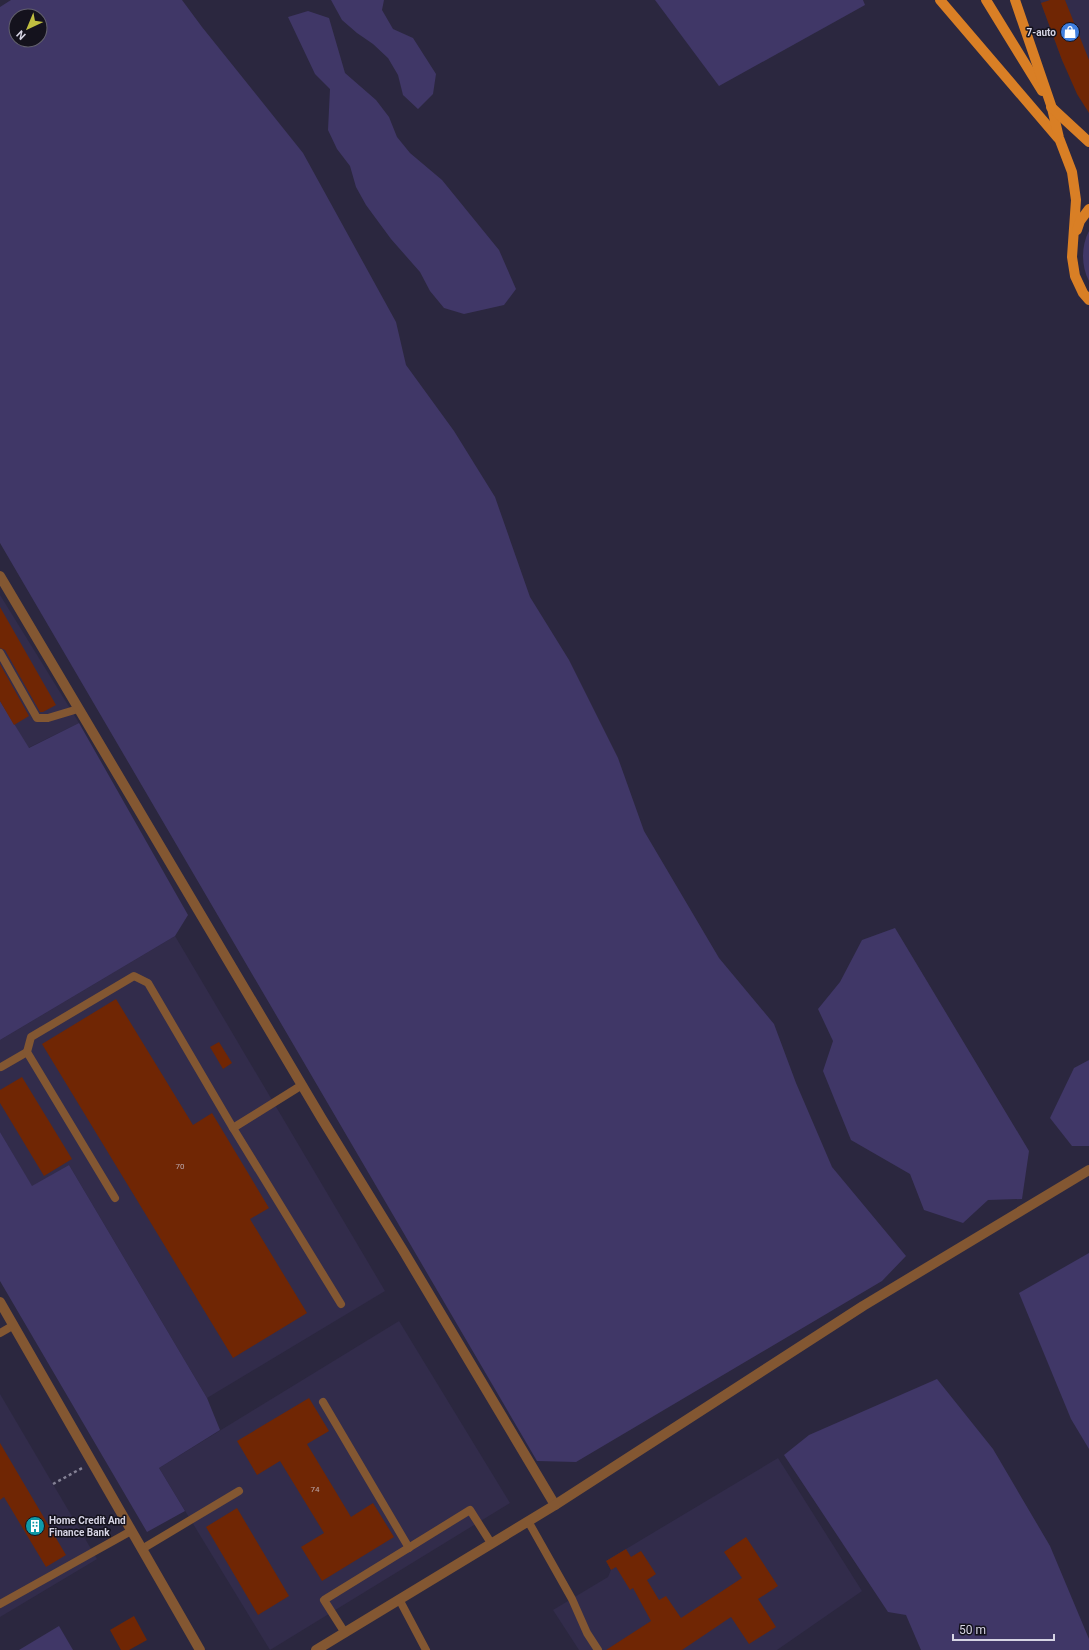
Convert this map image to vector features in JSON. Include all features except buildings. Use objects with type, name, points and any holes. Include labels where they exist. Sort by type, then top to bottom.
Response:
[{"type":"main road","points":[[940,0],[1059,138]]},
{"type":"main road","points":[[986,0],[1052,108],[1089,142]]},
{"type":"main road","points":[[1015,0],[1052,108],[1059,138],[1072,172],[1076,200],[1072,256],[1075,276],[1083,293],[1089,300]]},
{"type":"main road","points":[[1074,237],[1080,221],[1089,209]]},
{"type":"street","points":[[0,576],[302,1085],[408,1259],[554,1505]]},
{"type":"street","points":[[316,1650],[554,1505],[863,1306],[1089,1170]]},
{"type":"street","points":[[0,1302],[200,1650]]},
{"type":"lane","points":[[0,653],[37,718],[48,718],[78,708]]},
{"type":"lane","points":[[115,1198],[28,1052],[31,1037],[134,976],[148,983],[233,1128],[341,1304]]},
{"type":"lane","points":[[1,1067],[28,1052]]},
{"type":"lane","points":[[233,1128],[302,1085]]},
{"type":"lane","points":[[0,1333],[14,1325]]},
{"type":"lane","points":[[323,1402],[409,1548]]},
{"type":"lane","points":[[142,1549],[239,1491]]},
{"type":"lane","points":[[345,1633],[324,1600],[470,1510],[491,1543]]},
{"type":"lane","points":[[528,1521],[572,1600],[587,1633],[598,1650]]},
{"type":"lane","points":[[0,1604],[131,1531]]},
{"type":"lane","points":[[399,1599],[426,1650]]},
{"type":"path","points":[[53,1484],[93,1462]]},
{"type":"shaded area","points":[[11,0],[182,0],[303,153],[396,322],[406,365],[454,431],[495,497],[530,597],[569,660],[618,758],[644,831],[719,958],[774,1024],[796,1083],[832,1167],[906,1256],[882,1281],[576,1462],[537,1461],[0,543],[0,7]]},
{"type":"shaded area","points":[[331,0],[384,0],[382,10],[393,29],[413,38],[436,74],[433,94],[418,109],[403,95],[398,75],[388,58],[373,44],[342,20]]},
{"type":"shaded area","points":[[655,0],[863,0],[865,5],[719,86]]},
{"type":"shaded area","name":"7-auto","points":[[1040,0],[1089,0],[1089,113],[1062,60]]},
{"type":"shaded area","points":[[308,11],[329,18],[345,73],[376,100],[389,117],[397,137],[410,153],[442,180],[499,250],[516,289],[504,305],[464,314],[444,308],[430,291],[420,272],[391,239],[366,205],[356,187],[350,166],[337,149],[328,130],[330,89],[315,74],[288,17]]},
{"type":"shaded area","points":[[1089,231],[1089,281],[1084,269],[1083,249]]},
{"type":"shaded area","points":[[0,595],[79,723],[28,748],[0,701]]},
{"type":"shaded area","points":[[0,701],[29,748],[79,723],[188,915],[175,936],[0,1040]]},
{"type":"shaded area","points":[[895,928],[1029,1151],[1022,1199],[988,1200],[963,1223],[924,1210],[910,1174],[851,1140],[823,1071],[833,1041],[818,1009],[840,982],[862,940]]},
{"type":"shaded area","points":[[175,936],[385,1291],[207,1398],[69,1165],[32,1187],[0,1132],[0,1040]]},
{"type":"shaded area","points":[[1089,1060],[1089,1146],[1072,1146],[1050,1118],[1074,1068]]},
{"type":"shaded area","points":[[0,1132],[32,1186],[69,1165],[207,1398],[220,1430],[159,1468],[185,1511],[147,1532],[0,1281]]},
{"type":"shaded area","points":[[1089,1253],[1089,1449],[1071,1419],[1019,1293]]},
{"type":"shaded area","points":[[399,1321],[510,1503],[270,1650],[159,1468]]},
{"type":"shaded area","points":[[937,1379],[993,1449],[1050,1546],[1089,1639],[1089,1650],[921,1650],[906,1615],[888,1612],[784,1455],[809,1435]]},
{"type":"shaded area","name":"Home Credit And Finance Bank","points":[[0,1394],[97,1559],[0,1617]]},
{"type":"shaded area","points":[[778,1458],[862,1591],[777,1650],[579,1650],[553,1610],[608,1577],[611,1570],[606,1561]]},
{"type":"shaded area","points":[[59,1626],[73,1650],[19,1650]]},
{"type":"place","name":"7-auto","points":[[1070,32]]},
{"type":"place","name":"Home Credit And Finance Bank","points":[[35,1526]]}]
